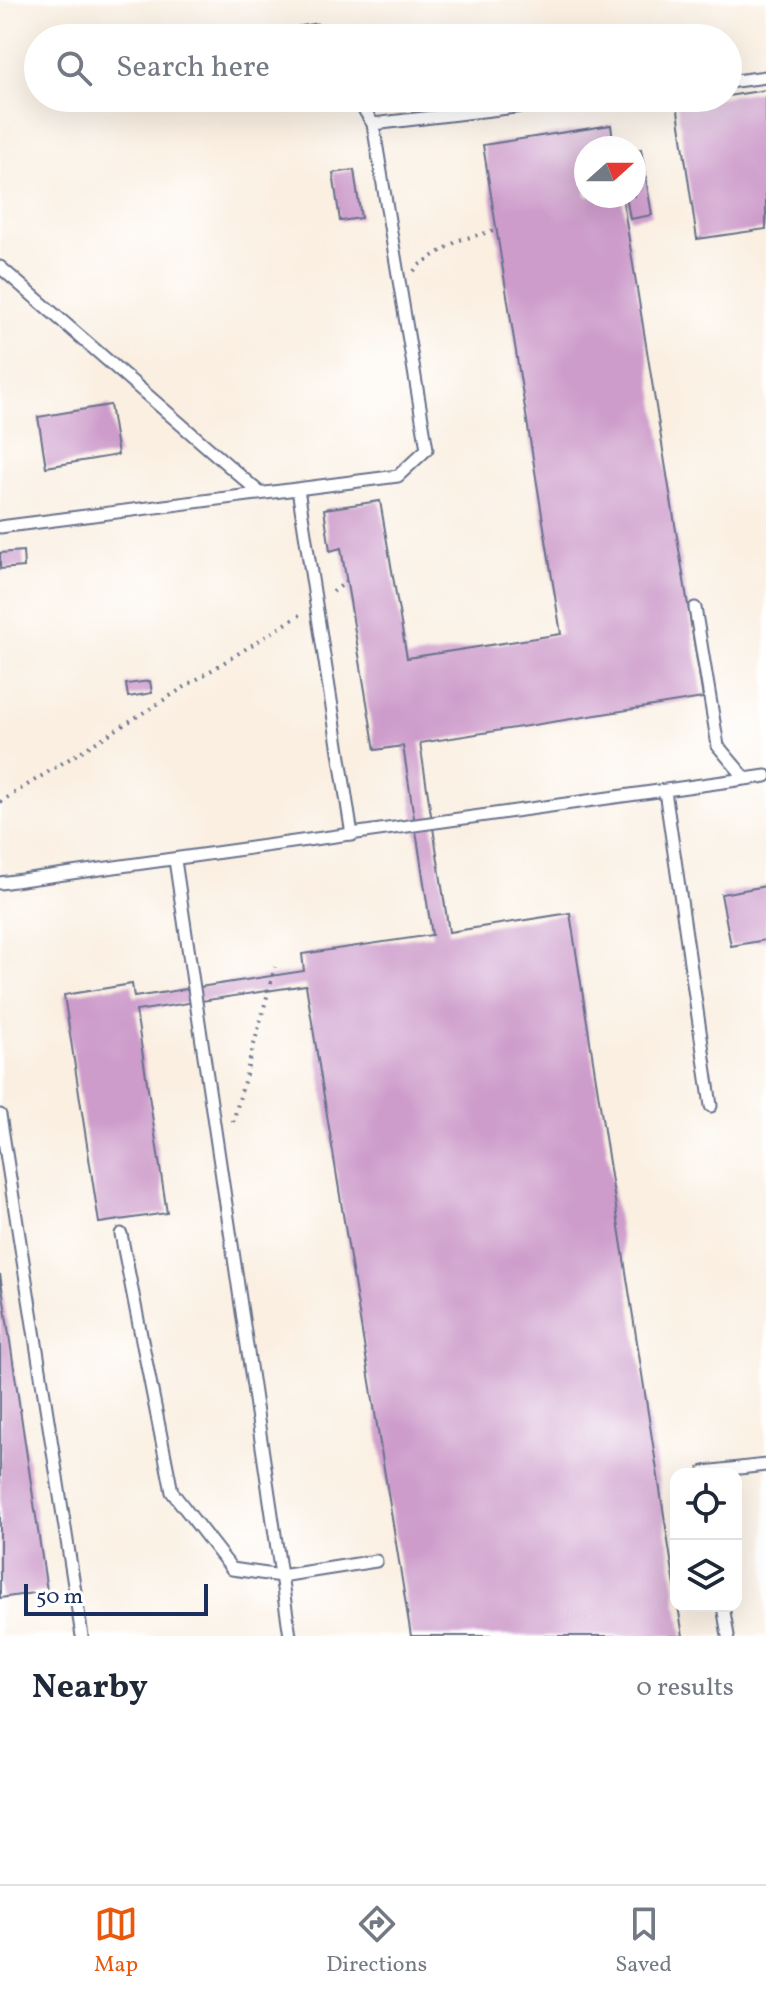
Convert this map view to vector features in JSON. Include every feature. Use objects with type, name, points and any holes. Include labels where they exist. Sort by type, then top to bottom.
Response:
[{"type":"lane","points":[[742,80],[766,77]]},
{"type":"lane","points":[[0,527],[398,476],[427,449],[373,124],[366,112]]},
{"type":"lane","points":[[373,124],[474,112]]},
{"type":"lane","points":[[0,267],[260,493]]},
{"type":"lane","points":[[298,489],[352,835]]},
{"type":"lane","points":[[695,608],[718,746],[746,779]]},
{"type":"lane","points":[[0,883],[766,776]]},
{"type":"lane","points":[[665,791],[711,1106]]},
{"type":"lane","points":[[175,860],[290,1636]]},
{"type":"lane","points":[[0,1115],[82,1636]]},
{"type":"lane","points":[[121,1234],[172,1492],[232,1569],[281,1576],[376,1561]]},
{"type":"lane","points":[[739,1468],[766,1465]]},
{"type":"lane","points":[[724,1612],[728,1636]]},
{"type":"path","points":[[400,289],[419,265],[459,240],[497,230]]},
{"type":"path","points":[[0,802],[316,605],[347,581]]},
{"type":"path","points":[[229,1136],[275,967]]},
{"type":"building","points":[[766,90],[766,229],[697,239],[678,112],[742,112],[742,94]]},
{"type":"building","points":[[611,125],[612,136],[574,136],[574,208],[624,208],[703,698],[420,743],[449,932],[570,913],[670,1554],[670,1612],[679,1612],[683,1636],[411,1636],[306,985],[136,1011],[167,1213],[99,1223],[64,995],[132,984],[134,997],[304,971],[302,954],[432,935],[403,746],[375,750],[341,548],[330,551],[324,509],[380,501],[407,658],[561,634],[483,145]]},
{"type":"building","points":[[354,170],[361,218],[340,221],[333,173]]},
{"type":"building","points":[[646,179],[652,215],[630,219],[628,208],[646,208]]},
{"type":"building","points":[[110,405],[118,455],[46,467],[38,417]]},
{"type":"building","points":[[23,551],[24,567],[0,569],[0,553]]},
{"type":"building","points":[[150,681],[152,693],[128,697],[126,684]]},
{"type":"building","points":[[766,886],[766,940],[731,946],[721,894]]},
{"type":"building","points":[[0,1274],[47,1591],[0,1598]]}]
